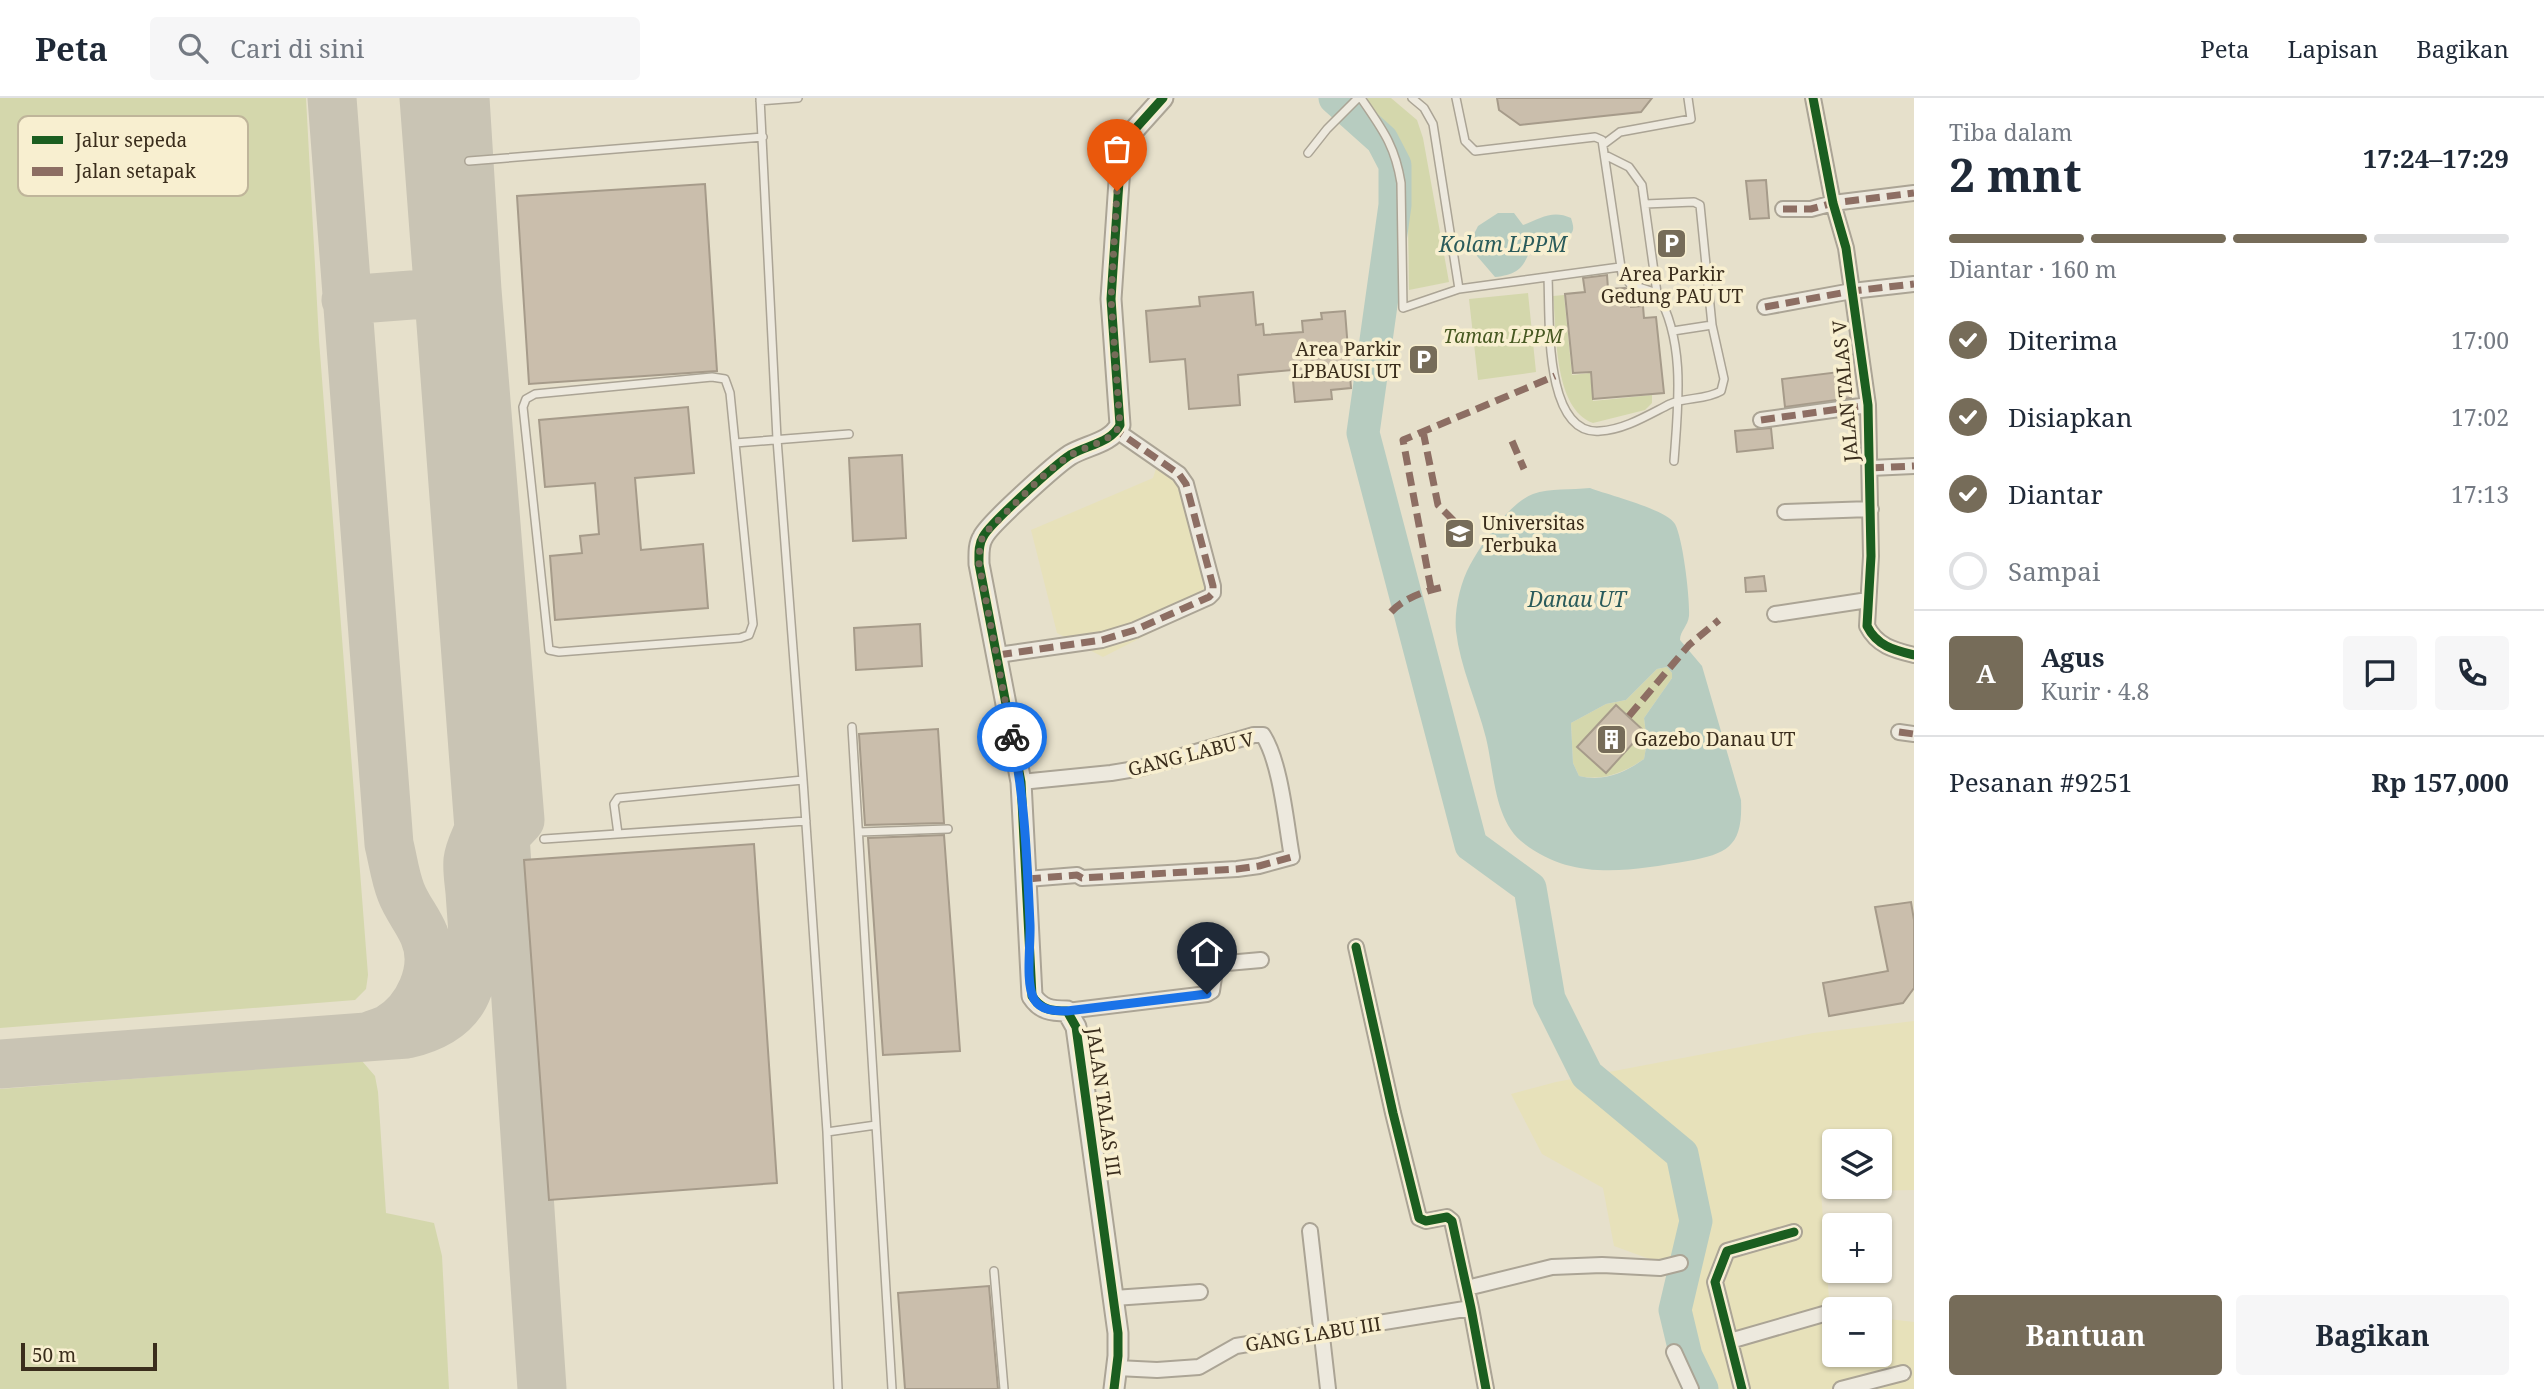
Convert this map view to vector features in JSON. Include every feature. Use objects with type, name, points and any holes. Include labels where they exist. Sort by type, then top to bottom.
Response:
[{"type":"street","points":[[998,656],[1087,644],[1111,638],[1135,630],[1213,593],[1186,484],[1179,474],[1117,431],[1120,425],[1111,299],[1121,152],[1132,131],[1164,98]]},
{"type":"street","name":"JALAN TALAS V","points":[[1812,98],[1833,203],[1846,248],[1868,405],[1871,556],[1867,626],[1871,634],[1891,649],[1914,655]]},
{"type":"street","points":[[1783,209],[1811,209],[1833,203],[1914,193]]},
{"type":"street","points":[[1765,307],[1852,291],[1914,284]]},
{"type":"street","points":[[1761,419],[1868,405]]},
{"type":"street","name":"JALAN TALAS III","points":[[1114,1389],[1119,1341],[1076,1027],[1067,1011],[1046,1009],[1036,1003],[1032,996],[1021,782],[979,564],[983,536],[1061,461],[1117,431]]},
{"type":"street","points":[[1870,468],[1914,466]]},
{"type":"street","points":[[1786,512],[1871,509]]},
{"type":"street","points":[[1775,614],[1867,600]]},
{"type":"street","name":"GANG LABU V","points":[[1021,782],[1111,774],[1141,768],[1254,735],[1263,735],[1279,782],[1292,857],[1237,869],[1027,879]]},
{"type":"street","points":[[1356,947],[1419,1218],[1424,1222],[1447,1217],[1451,1219],[1486,1389]]},
{"type":"street","points":[[1067,1011],[1207,994],[1212,991],[1216,964],[1261,960]]},
{"type":"street","points":[[1310,1231],[1328,1389]]},
{"type":"street","points":[[1742,1389],[1715,1282],[1727,1251],[1794,1232]]},
{"type":"street","points":[[1467,1288],[1552,1267],[1602,1265],[1660,1268],[1680,1264]]},
{"type":"street","points":[[1114,1298],[1199,1293]]},
{"type":"street","name":"GANG LABU III","points":[[1117,1368],[1157,1370],[1199,1367],[1236,1346],[1471,1308]]},
{"type":"street","points":[[1730,1341],[1822,1314]]},
{"type":"street","points":[[1674,1352],[1691,1389]]},
{"type":"street","points":[[1841,1389],[1903,1373]]},
{"type":"lane","points":[[799,98],[760,99],[777,439],[827,1132],[838,1389]]},
{"type":"lane","points":[[1308,153],[1349,106],[1360,98],[1389,140],[1398,163],[1401,183],[1403,308],[1459,289],[1620,267]]},
{"type":"lane","points":[[1412,98],[1424,108],[1433,124],[1459,289]]},
{"type":"lane","points":[[1456,98],[1465,141],[1475,151],[1600,138],[1604,144],[1620,267],[1626,281],[1657,293]]},
{"type":"lane","points":[[1604,144],[1620,132],[1691,119],[1688,98]]},
{"type":"lane","points":[[469,161],[762,137]]},
{"type":"lane","points":[[1605,155],[1629,167],[1642,184],[1657,293],[1673,331],[1678,400],[1674,461]]},
{"type":"lane","points":[[1548,278],[1552,357],[1557,387],[1563,407],[1575,424],[1599,432],[1612,429],[1678,400],[1717,394],[1723,388],[1724,379],[1712,325],[1700,205],[1694,202],[1645,204]]},
{"type":"lane","points":[[1673,331],[1712,325]]},
{"type":"lane","points":[[712,377],[725,379],[730,393],[735,443],[753,624],[749,635],[740,638],[559,652],[549,650],[523,407],[526,398],[535,394],[712,377]]},
{"type":"lane","points":[[735,443],[849,434]]},
{"type":"lane","points":[[852,727],[892,1389]]},
{"type":"lane","points":[[618,834],[614,804],[618,797],[803,780]]},
{"type":"lane","points":[[544,839],[806,821]]},
{"type":"lane","points":[[859,832],[948,829]]},
{"type":"lane","points":[[827,1132],[876,1125]]},
{"type":"lane","points":[[994,1271],[1004,1389]]},
{"type":"shaded area","points":[[1158,462],[1191,488],[1219,598],[1103,657],[1057,633],[1031,530],[1153,478]]},
{"type":"shaded area","points":[[1914,1021],[1914,1190],[1892,1190],[1892,1129],[1822,1129],[1821,1192],[1822,1283],[1828,1283],[1829,1297],[1822,1297],[1822,1367],[1892,1367],[1892,1319],[1914,1322],[1914,1389],[1709,1389],[1688,1323],[1685,1272],[1614,1246],[1603,1188],[1542,1154],[1511,1094],[1556,1082],[1814,1033]]},
{"type":"green space","points":[[0,98],[306,98],[319,340],[368,975],[366,989],[355,1000],[0,1028]]},
{"type":"green space","points":[[1368,98],[1391,98],[1417,120],[1423,138],[1449,282],[1409,290],[1403,164],[1393,134],[1361,104]]},
{"type":"green space","name":"Taman LPPM","points":[[1528,293],[1536,372],[1478,380],[1469,299]]},
{"type":"green space","points":[[1564,295],[1572,375],[1590,373],[1593,401],[1652,395],[1652,403],[1645,410],[1593,423],[1580,415],[1570,402],[1560,367],[1553,296]]},
{"type":"green space","points":[[1667,667],[1672,678],[1644,718],[1647,742],[1644,759],[1613,775],[1579,776],[1573,763],[1571,723],[1606,704],[1626,700],[1657,669]],"holes":[[[1615,705],[1644,731],[1605,772],[1577,747]]]},
{"type":"green space","points":[[362,1061],[375,1076],[378,1092],[386,1213],[434,1223],[442,1256],[449,1389],[0,1389],[0,1089]]},
{"type":"water","name":"Kolam LPPM","points":[[1498,213],[1514,213],[1523,225],[1546,216],[1564,215],[1571,218],[1573,229],[1567,238],[1544,237],[1533,243],[1520,268],[1511,274],[1495,277],[1477,256],[1472,238],[1478,226]]},
{"type":"water","name":"Danau UT","points":[[1590,488],[1636,503],[1670,518],[1678,532],[1689,607],[1688,620],[1680,640],[1702,666],[1741,800],[1736,837],[1731,845],[1714,855],[1644,868],[1580,868],[1540,854],[1521,841],[1505,820],[1500,807],[1486,738],[1458,644],[1456,615],[1461,589],[1466,572],[1482,546],[1515,506],[1540,492]],"holes":[[[1667,667],[1672,678],[1644,718],[1647,742],[1644,759],[1613,775],[1597,778],[1579,776],[1573,763],[1571,723],[1606,704],[1626,700],[1657,669]]]},
{"type":"building","points":[[1497,98],[1652,98],[1641,112],[1520,125],[1499,110]]},
{"type":"building","points":[[1766,180],[1769,218],[1750,219],[1746,181]]},
{"type":"building","points":[[705,184],[717,371],[529,384],[517,196]]},
{"type":"building","points":[[1607,275],[1608,289],[1630,290],[1631,307],[1643,306],[1644,318],[1656,317],[1664,393],[1593,399],[1591,372],[1573,373],[1565,294],[1585,292],[1583,278]]},
{"type":"building","points":[[1253,292],[1256,325],[1263,324],[1264,335],[1303,332],[1302,321],[1322,319],[1321,313],[1345,311],[1351,388],[1331,390],[1332,399],[1295,402],[1292,370],[1238,375],[1240,405],[1189,409],[1185,359],[1150,362],[1146,311],[1200,306],[1199,297]]},
{"type":"building","points":[[1847,371],[1851,398],[1785,407],[1782,379]]},
{"type":"building","points":[[688,407],[694,473],[635,478],[641,550],[703,544],[708,608],[555,620],[550,556],[582,553],[580,536],[599,534],[595,483],[545,487],[539,420]]},
{"type":"building","points":[[1771,428],[1773,448],[1737,452],[1735,431]]},
{"type":"building","points":[[902,455],[906,538],[853,541],[849,458]]},
{"type":"building","points":[[1764,576],[1766,591],[1746,592],[1745,578]]},
{"type":"building","points":[[920,624],[922,666],[856,670],[854,628]]},
{"type":"building","name":"Gazebo Danau UT","points":[[1616,705],[1644,731],[1606,773],[1577,747]]},
{"type":"building","points":[[938,729],[944,823],[865,825],[859,734]]},
{"type":"building","points":[[944,835],[960,1051],[883,1055],[868,838]]},
{"type":"building","points":[[754,844],[777,1183],[549,1200],[524,860]]},
{"type":"building","points":[[1911,902],[1914,920],[1914,988],[1903,1003],[1829,1016],[1823,983],[1888,971],[1875,907]]},
{"type":"building","points":[[989,1286],[998,1389],[905,1389],[898,1293]]},
{"type":"waterway","points":[[1335,98],[1382,140],[1395,165],[1395,205],[1363,433],[1471,845],[1530,888],[1549,999],[1587,1075],[1682,1154],[1696,1221],[1675,1310],[1686,1356],[1702,1389]]},
{"type":"taxiway","points":[[332,98],[389,844],[399,886],[424,935],[429,962],[423,988],[408,1012],[388,1029],[367,1037]]},
{"type":"taxiway","points":[[0,1064],[407,1034],[433,1025],[452,1013],[464,998],[473,960],[468,860],[479,829],[424,98]]},
{"type":"taxiway","points":[[465,98],[477,290]]},
{"type":"taxiway","points":[[346,300],[477,290],[520,820],[505,836],[542,1389]]},
{"type":"marked path","points":[[1783,209],[1811,209],[1833,203],[1914,193]]},
{"type":"marked path","points":[[1765,307],[1852,291],[1914,284]]},
{"type":"marked path","points":[[1431,589],[1403,440],[1555,376]]},
{"type":"marked path","points":[[1761,420],[1868,405]]},
{"type":"marked path","points":[[998,655],[1102,640],[1135,630],[1213,593],[1186,484],[1179,474],[1117,431]]},
{"type":"marked path","points":[[1423,431],[1438,505],[1463,530]]},
{"type":"marked path","points":[[1512,441],[1524,469]]},
{"type":"marked path","points":[[1870,468],[1914,466]]},
{"type":"marked path","points":[[1391,612],[1415,596],[1443,587]]},
{"type":"marked path","points":[[1629,716],[1689,645],[1719,620]]},
{"type":"marked path","points":[[1899,732],[1914,734]]},
{"type":"marked path","points":[[1027,879],[1237,869],[1292,857]]},
{"type":"cycle path","points":[[1114,1389],[1118,1333],[1076,1027],[1067,1011],[1047,1009],[1032,996],[1021,782],[979,554],[981,540],[988,530],[1023,494],[1070,455],[1105,440],[1120,425],[1111,299],[1121,152],[1127,138],[1163,98]]},
{"type":"cycle path","points":[[1813,98],[1833,203],[1846,248],[1868,405],[1871,556],[1867,626],[1881,643],[1914,655]]},
{"type":"cycle path","points":[[1356,947],[1419,1218],[1426,1221],[1447,1217],[1452,1221],[1486,1389]]},
{"type":"cycle path","points":[[1742,1389],[1715,1282],[1727,1251],[1794,1232]]},
{"type":"way so far","points":[[1012,737],[979,564],[980,542],[987,531],[1061,461],[1112,436],[1120,425],[1111,299],[1117,191]]},
{"type":"place","name":"Area Parkir Gedung PAU UT","points":[[1672,243]]},
{"type":"place","name":"Area Parkir LPBAUSI UT","points":[[1424,360]]},
{"type":"place","name":"Universitas Terbuka","points":[[1459,534]]},
{"type":"place","name":"Gazebo Danau UT","points":[[1611,739]]},
{"type":"route","points":[[1012,737],[1021,782],[1031,989],[1036,1003],[1053,1011],[1067,1011],[1207,994]]}]
